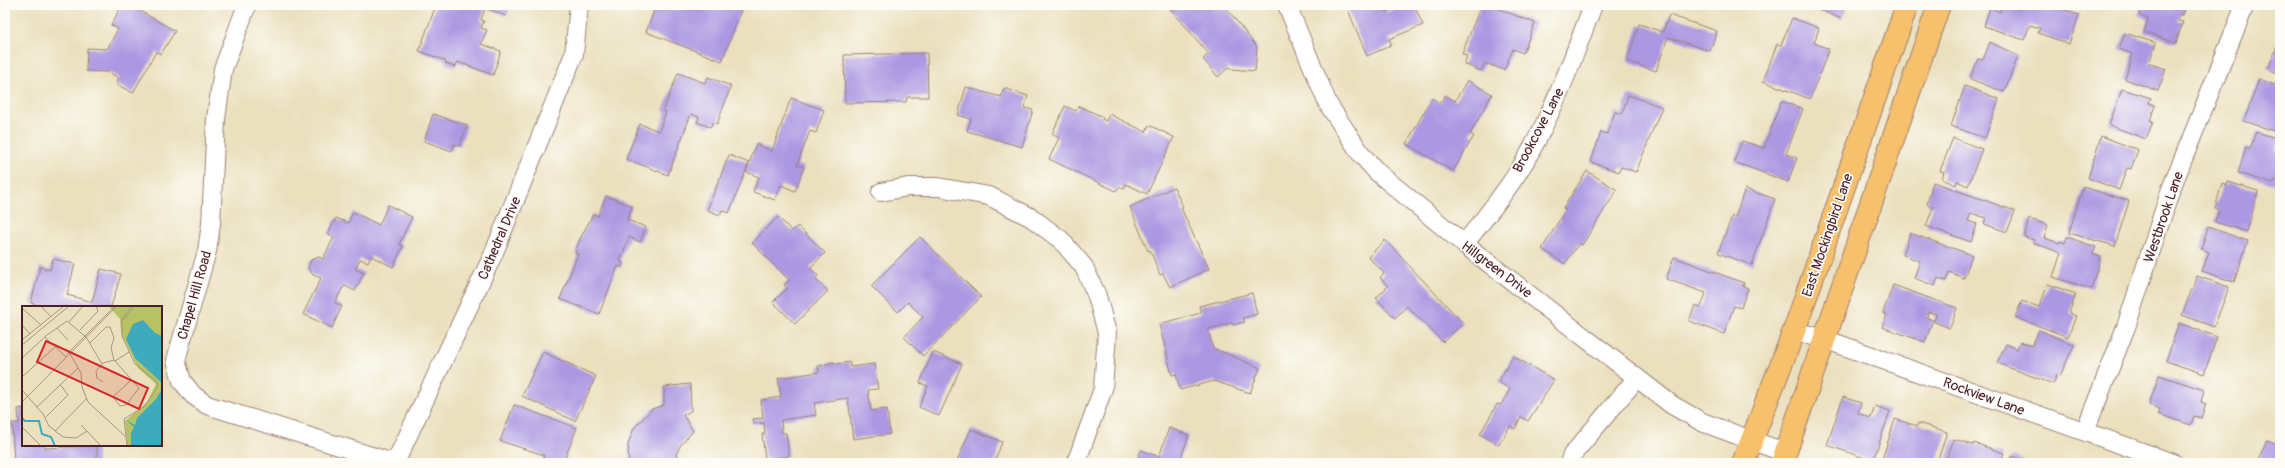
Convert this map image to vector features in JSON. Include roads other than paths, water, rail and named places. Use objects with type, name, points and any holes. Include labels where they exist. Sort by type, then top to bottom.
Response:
[{"type":"main road","name":"East Mockingbird Lane","points":[[1743,463],[1794,331],[1907,5]]},
{"type":"main road","points":[[1784,458],[1939,5]]},
{"type":"street","name":"Chapel Hill Road","points":[[246,5],[223,69],[216,118],[211,224],[207,251],[176,360],[182,381],[193,395],[207,405],[394,463]]},
{"type":"street","name":"Cathedral Drive","points":[[394,463],[493,255],[574,54],[580,5]]},
{"type":"street","name":"Hillgreen Drive","points":[[1287,5],[1322,91],[1361,154],[1377,172],[1464,244],[1594,343],[1636,379],[1672,406],[1702,422],[1751,441],[1784,458]]},
{"type":"street","name":"Brookcove Lane","points":[[1464,244],[1498,201],[1528,156],[1553,106],[1593,5]]},
{"type":"street","name":"Westbrook Lane","points":[[2085,432],[2126,328],[2171,189],[2245,5]]},
{"type":"street","points":[[881,192],[908,187],[938,187],[989,196],[1032,218],[1062,240],[1084,267],[1097,296],[1107,333],[1103,388],[1076,463]]},
{"type":"street","name":"Rockview Lane","points":[[1794,331],[1824,339],[2173,463]]},
{"type":"street","points":[[1569,463],[1572,455],[1636,379]]}]
